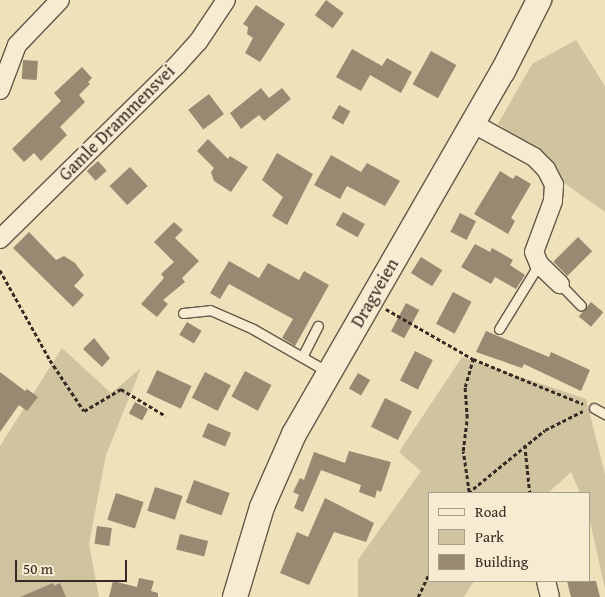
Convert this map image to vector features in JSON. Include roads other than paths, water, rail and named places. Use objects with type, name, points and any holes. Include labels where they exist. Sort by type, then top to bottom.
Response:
[{"type":"main road","name":"Dragveien","points":[[235,597],[273,480],[328,372],[522,37],[539,0]]},
{"type":"street","points":[[0,90],[17,45],[60,0]]},
{"type":"street","name":"Gamle Drammensvei","points":[[0,239],[177,65],[198,42],[226,0]]},
{"type":"street","points":[[472,124],[534,157],[546,169],[554,185],[553,201],[534,252],[539,264],[560,284]]},
{"type":"street","points":[[546,582],[550,597]]},
{"type":"lane","points":[[500,330],[539,264]]},
{"type":"lane","points":[[560,284],[581,306]]},
{"type":"lane","points":[[183,313],[210,310],[254,329],[328,372]]},
{"type":"lane","points":[[302,356],[318,326]]},
{"type":"lane","points":[[594,408],[605,414]]}]
